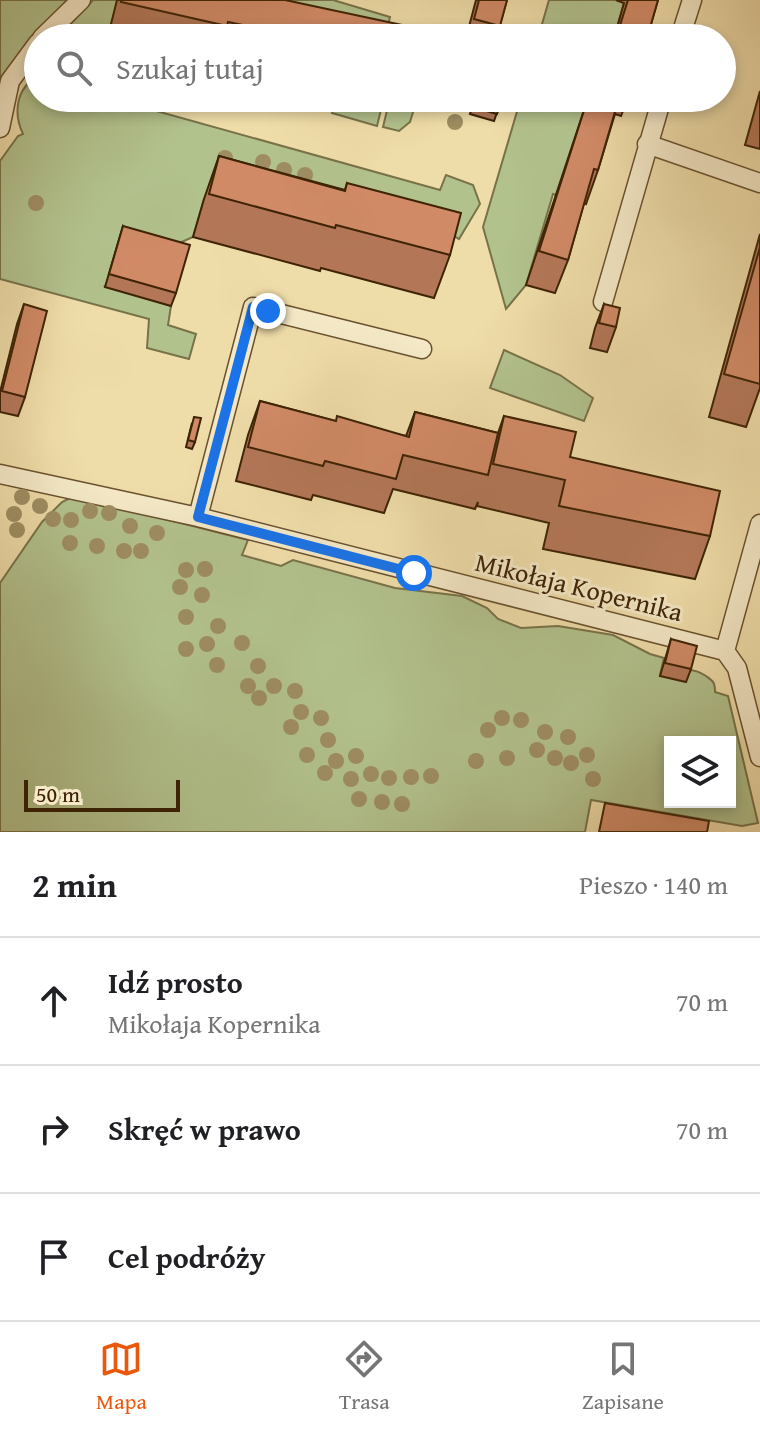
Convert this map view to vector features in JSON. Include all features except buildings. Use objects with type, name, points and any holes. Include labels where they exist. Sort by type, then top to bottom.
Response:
[{"type":"street","points":[[56,24],[81,0]]},
{"type":"street","points":[[684,24],[692,0]]},
{"type":"street","points":[[0,128],[10,81],[24,62]]},
{"type":"street","points":[[603,302],[657,112]]},
{"type":"street","points":[[647,144],[760,183]]},
{"type":"street","points":[[198,517],[253,307],[422,349]]},
{"type":"street","name":"Mikołaja Kopernika","points":[[0,474],[198,517],[725,651]]},
{"type":"street","points":[[759,750],[737,668],[725,651],[760,524]]},
{"type":"green space","points":[[0,0],[68,0],[46,24],[24,24],[24,47],[0,79]]},
{"type":"green space","points":[[93,0],[333,0],[390,17],[388,24],[70,24]]},
{"type":"green space","points":[[549,0],[616,0],[624,3],[618,24],[542,24]]},
{"type":"green space","points":[[24,89],[24,112],[160,112],[440,190],[446,175],[473,185],[480,204],[459,239],[438,226],[204,199],[193,237],[159,252],[105,286],[171,306],[168,325],[196,334],[189,359],[147,348],[149,319],[0,279],[0,161],[18,136],[23,134],[18,118]]},
{"type":"green space","points":[[332,112],[380,112],[377,126]]},
{"type":"green space","points":[[387,112],[413,112],[410,122],[399,131],[383,127]]},
{"type":"green space","points":[[517,112],[590,112],[557,195],[553,194],[526,285],[506,309],[483,227]]},
{"type":"green space","points":[[504,350],[560,375],[593,398],[584,421],[490,388]]},
{"type":"green space","points":[[74,496],[248,540],[242,555],[281,566],[293,560],[395,588],[462,596],[487,608],[498,619],[521,628],[558,626],[613,635],[664,658],[660,675],[695,671],[713,682],[715,692],[728,696],[758,823],[742,826],[591,800],[585,832],[0,832],[0,583],[42,522],[62,502]]},
{"type":"route","points":[[268,311],[253,307],[198,517],[414,573]]}]
